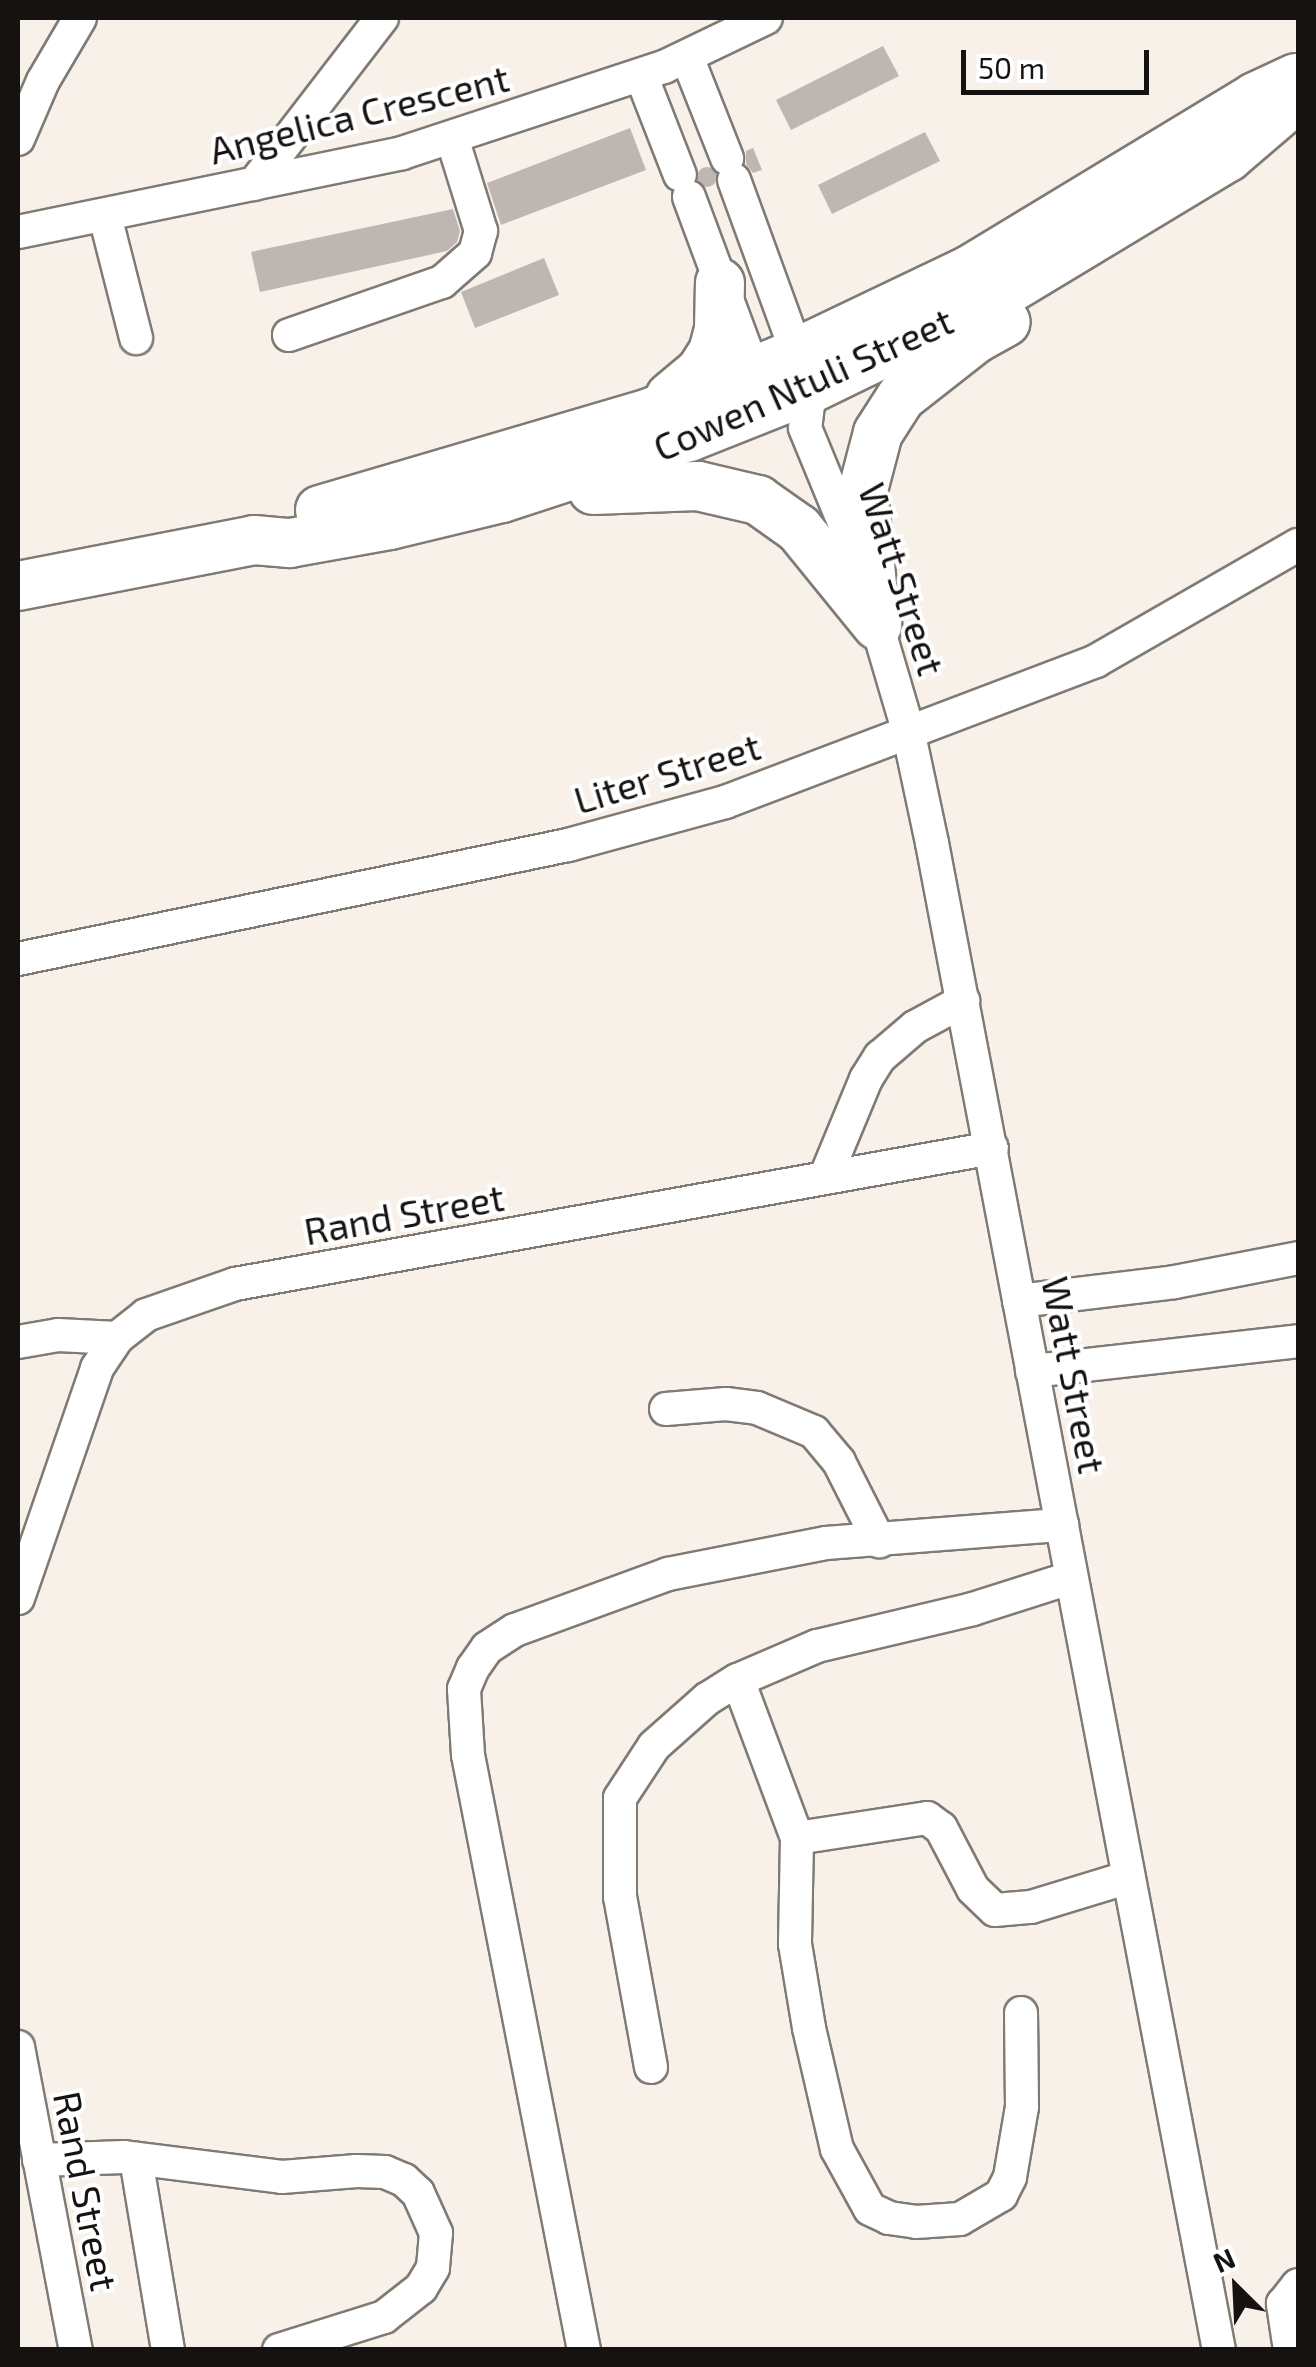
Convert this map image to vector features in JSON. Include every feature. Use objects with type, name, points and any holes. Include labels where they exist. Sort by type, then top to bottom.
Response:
[{"type":"highway","name":"Cowen Ntuli Street","points":[[254,540],[284,522],[318,510],[647,414],[786,389],[968,270],[1254,97],[1298,76]]},
{"type":"highway","name":"Cowen Ntuli Street","points":[[18,586],[254,540],[290,544],[502,498],[646,453],[984,304],[1228,157],[1298,97]]},
{"type":"highway","points":[[876,621],[863,490],[878,433],[901,397],[975,340],[1056,295],[1136,239],[1228,157]]},
{"type":"highway","points":[[647,414],[700,372],[712,352],[720,318],[720,283]]},
{"type":"highway","points":[[502,498],[642,485],[733,492],[758,500],[800,529],[876,621]]},
{"type":"street","points":[[18,139],[43,82],[80,18]]},
{"type":"street","points":[[254,184],[382,18]]},
{"type":"street","name":"Angelica Crescent","points":[[18,232],[402,153],[641,75],[766,18]]},
{"type":"street","name":"Watt Street","points":[[687,57],[731,169],[786,389]]},
{"type":"street","name":"Watt Street","points":[[641,75],[720,283],[786,389],[852,542],[908,730],[992,1148],[1070,1578],[1219,2350]]},
{"type":"street","points":[[288,335],[442,282],[475,253],[481,231],[452,138]]},
{"type":"street","points":[[105,216],[136,338]]},
{"type":"street","name":"Liter Street","points":[[18,959],[640,828],[725,802],[1096,661],[1298,545]]},
{"type":"street","points":[[825,1178],[866,1079],[880,1057],[915,1027],[963,1001]]},
{"type":"street","name":"Rand Street","points":[[18,1598],[98,1368],[117,1338],[146,1315],[235,1284],[992,1148]]},
{"type":"street","points":[[1019,1302],[1175,1282],[1298,1258]]},
{"type":"street","points":[[18,1342],[58,1335],[117,1338]]},
{"type":"street","points":[[1032,1371],[1298,1342]]},
{"type":"street","points":[[666,1409],[726,1404],[756,1408],[814,1432],[839,1462],[879,1541]]},
{"type":"street","points":[[584,2350],[472,1775],[464,1690],[487,1648],[532,1622],[668,1574],[826,1543],[1062,1525]]},
{"type":"street","points":[[650,2067],[620,1897],[620,1798],[654,1746],[707,1699],[738,1680],[816,1646],[973,1609],[1070,1578]]},
{"type":"street","points":[[738,1680],[797,1838],[796,1944],[809,2028],[838,2149],[870,2209],[888,2218],[916,2222],[960,2219],[1002,2195],[1010,2177],[1022,2107],[1021,2013]]},
{"type":"street","points":[[797,1838],[927,1818],[942,1828],[973,1890],[995,1910],[1031,1907],[1129,1877]]},
{"type":"street","name":"Rand Street","points":[[18,2050],[76,2350]]},
{"type":"street","points":[[136,2158],[168,2350]]},
{"type":"street","points":[[39,2160],[136,2158],[282,2177],[385,2172],[404,2180],[418,2193],[432,2220],[438,2252],[421,2288],[384,2317],[280,2350]]},
{"type":"street","points":[[1290,2350],[1283,2304],[1298,2285]]},
{"type":"building","points":[[883,46],[899,76],[791,130],[776,100]]},
{"type":"building","points":[[630,128],[646,170],[501,225],[487,183]]},
{"type":"building","points":[[925,132],[940,161],[832,214],[818,185]]},
{"type":"building","points":[[753,148],[762,170],[753,173],[746,164],[746,151]]},
{"type":"building","points":[[707,167],[717,177],[707,187],[697,177]]},
{"type":"building","points":[[453,209],[460,231],[457,242],[447,251],[260,292],[251,252]]},
{"type":"building","points":[[544,258],[559,295],[475,328],[461,292]]}]
